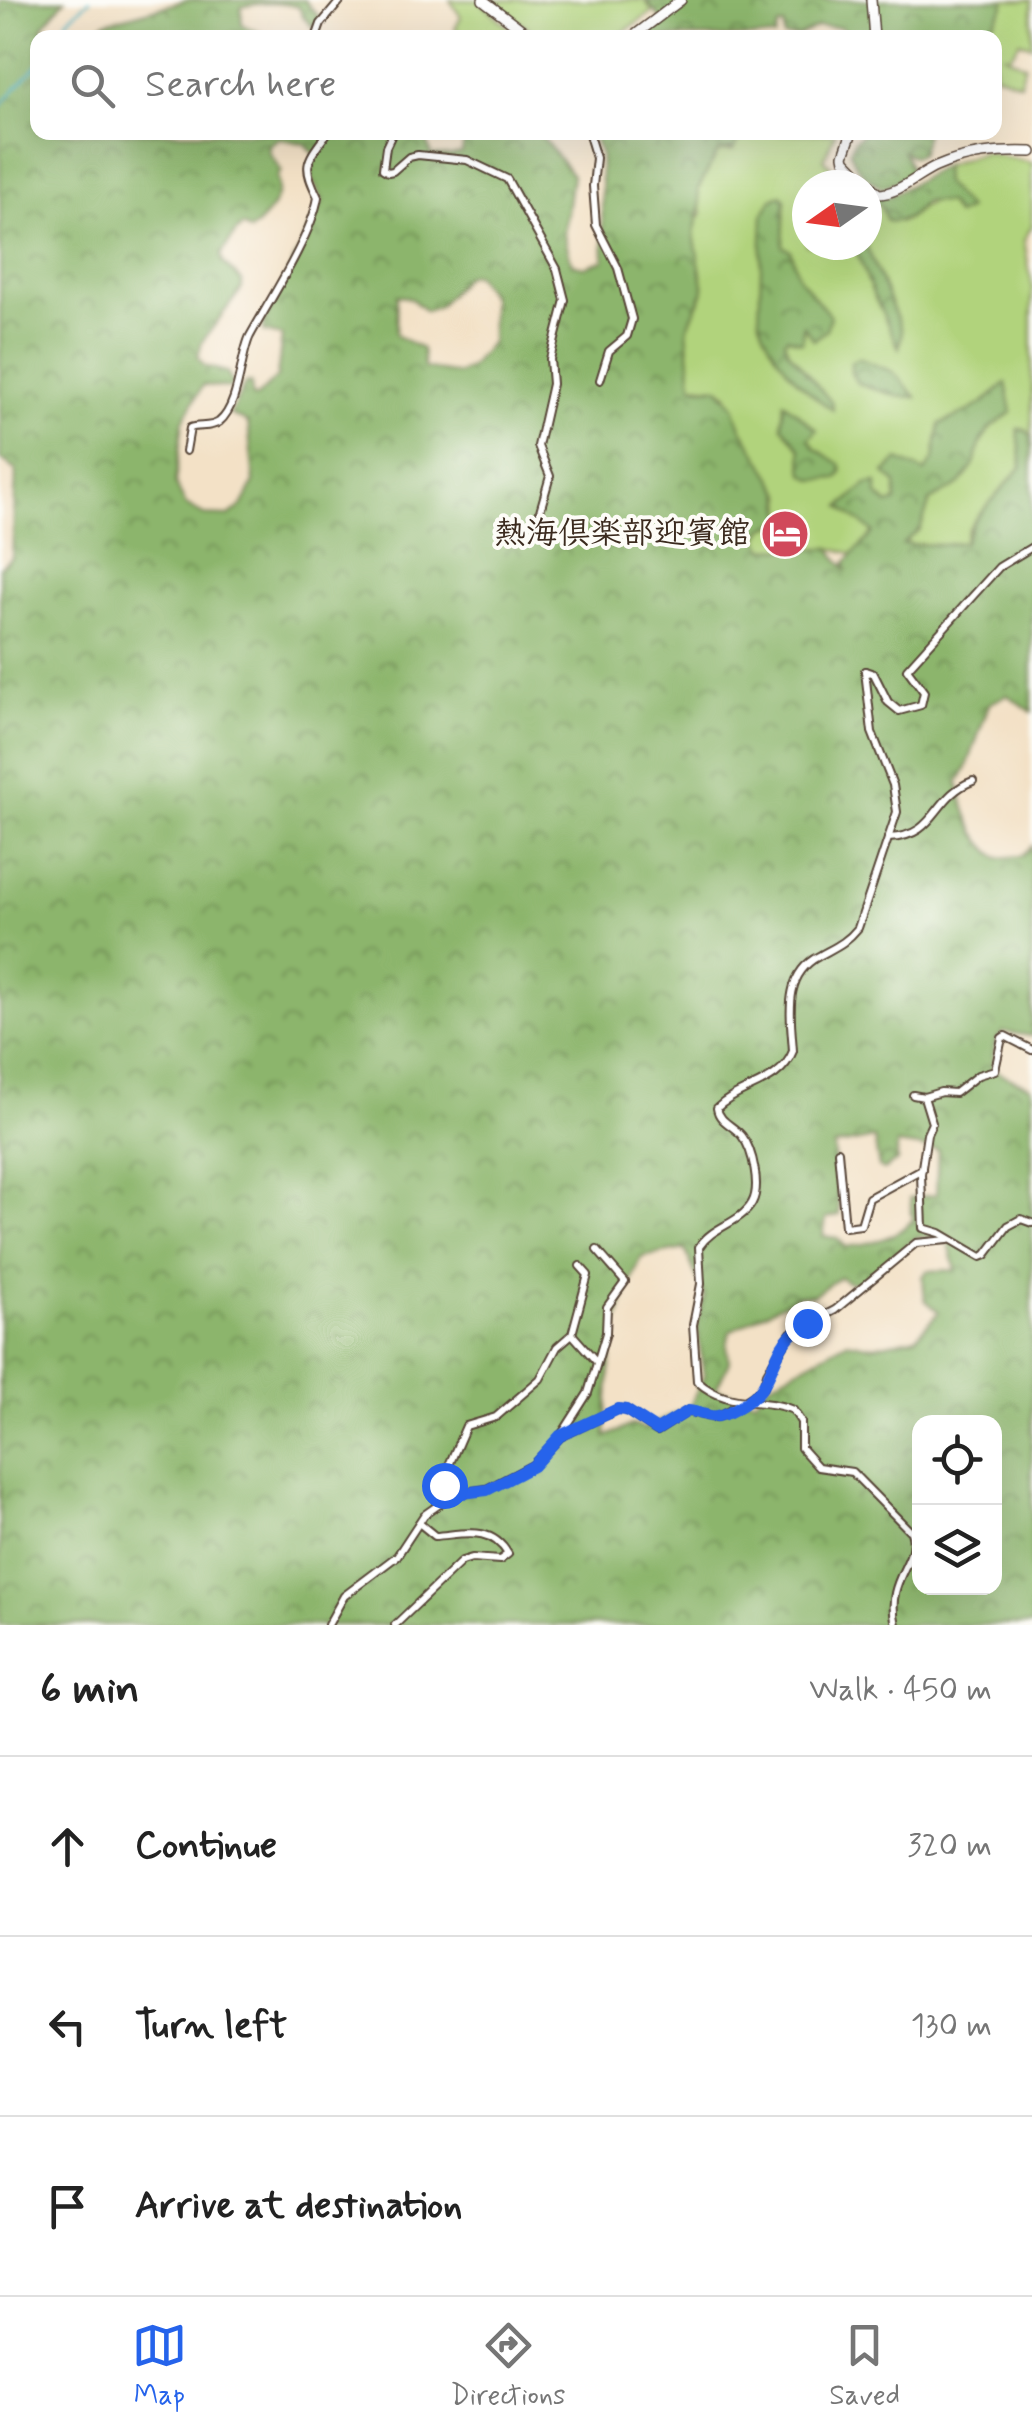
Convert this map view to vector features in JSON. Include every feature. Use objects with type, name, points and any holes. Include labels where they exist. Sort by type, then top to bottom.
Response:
[{"type":"street","points":[[319,30],[340,0]]},
{"type":"street","points":[[642,30],[681,0]]},
{"type":"street","points":[[870,0],[873,30]]},
{"type":"street","points":[[490,2],[523,30]]},
{"type":"street","points":[[186,451],[190,428],[214,425],[222,418],[241,380],[248,339],[310,226],[318,197],[306,168],[323,140]]},
{"type":"street","points":[[390,140],[382,164],[388,172],[408,156],[418,155],[468,160],[506,179],[558,269],[566,300],[550,359],[552,384],[538,446],[550,476],[540,511],[543,524]]},
{"type":"street","points":[[590,140],[596,158],[592,186],[596,225],[616,262],[632,318],[627,336],[609,351],[600,380]]},
{"type":"street","points":[[849,140],[846,160],[878,194],[888,194],[935,167],[958,159],[995,150],[1032,152]]},
{"type":"street","points":[[896,1625],[892,1597],[896,1580],[912,1552],[912,1532],[852,1472],[818,1467],[801,1448],[801,1422],[793,1410],[744,1403],[696,1382],[693,1325],[701,1284],[698,1247],[712,1230],[746,1210],[757,1186],[745,1140],[718,1116],[717,1108],[781,1072],[790,1059],[794,982],[816,957],[848,941],[858,928],[895,823],[896,798],[872,732],[865,671],[874,674],[888,702],[899,711],[920,705],[924,692],[907,668],[999,567],[1032,548]]},
{"type":"street","points":[[888,838],[911,837],[919,832],[952,792],[973,781]]},
{"type":"street","points":[[913,1096],[955,1093],[978,1075],[994,1070],[1005,1036],[1032,1050]]},
{"type":"street","points":[[924,1097],[932,1123],[926,1134],[922,1169],[923,1228],[940,1233],[980,1257],[986,1256],[1008,1226],[1022,1219],[1032,1223]]},
{"type":"street","points":[[838,1150],[845,1227],[861,1226],[869,1198],[922,1169]]},
{"type":"street","points":[[560,1436],[618,1409],[657,1430],[688,1411],[712,1417],[744,1403],[764,1386],[767,1373],[791,1333],[835,1310],[916,1243],[948,1240]]},
{"type":"street","points":[[328,1625],[344,1596],[398,1556],[424,1516],[454,1494],[487,1490],[533,1466],[560,1436],[588,1393],[606,1333],[606,1307],[625,1282],[597,1250]]},
{"type":"street","points":[[454,1494],[447,1490],[444,1478],[466,1426],[496,1417],[526,1392],[540,1378],[557,1347],[572,1334],[588,1275],[580,1266]]},
{"type":"street","points":[[572,1334],[596,1361]]},
{"type":"street","points":[[395,1625],[462,1561],[500,1560],[508,1554],[492,1537],[481,1532],[434,1536],[419,1524]]},
{"type":"green space","points":[[0,0],[65,0],[42,27],[44,30],[30,30],[30,140],[276,140],[269,145],[269,152],[281,171],[277,177],[278,193],[267,214],[250,231],[243,226],[236,232],[221,255],[223,263],[242,281],[242,288],[202,342],[198,357],[204,366],[227,372],[232,382],[230,388],[203,385],[183,421],[175,483],[186,505],[204,515],[229,516],[243,505],[254,482],[248,423],[230,414],[245,384],[251,383],[252,397],[257,397],[277,377],[282,336],[264,332],[264,322],[323,201],[311,178],[315,154],[305,144],[288,140],[427,140],[431,155],[451,156],[462,153],[464,140],[544,140],[572,175],[564,235],[572,264],[584,267],[604,260],[600,154],[595,140],[738,140],[735,148],[718,152],[698,189],[700,207],[694,234],[704,290],[687,328],[692,385],[718,387],[734,406],[741,428],[781,492],[784,521],[764,528],[759,537],[764,549],[830,548],[847,571],[845,564],[873,532],[841,507],[866,485],[877,483],[877,495],[888,504],[896,502],[896,483],[885,473],[898,460],[925,472],[934,459],[940,424],[975,408],[1006,383],[1012,412],[990,428],[974,465],[960,484],[930,501],[920,529],[903,544],[964,542],[974,521],[1022,466],[1018,429],[1027,431],[1032,437],[1032,712],[1007,695],[989,704],[966,770],[958,782],[971,824],[998,858],[1022,856],[1032,846],[1032,1036],[1003,1032],[995,1042],[992,1066],[1030,1086],[1032,1094],[1032,1625],[0,1625],[0,567],[12,557],[16,470],[0,459]],"holes":[[[466,275],[475,275],[491,296],[491,342],[471,366],[458,374],[424,368],[422,349],[396,335],[397,295],[410,298],[426,311],[439,306]],[[874,1138],[879,1167],[883,1170],[897,1161],[897,1144],[938,1150],[936,1195],[910,1198],[913,1220],[898,1232],[846,1247],[837,1238],[823,1236],[826,1218],[839,1215],[834,1146]],[[947,1236],[956,1270],[927,1271],[923,1277],[925,1300],[939,1312],[916,1337],[873,1346],[848,1341],[769,1384],[755,1400],[716,1389],[729,1362],[730,1331],[797,1296],[813,1295],[840,1277],[860,1283],[917,1237]],[[685,1249],[705,1297],[697,1325],[704,1376],[690,1406],[645,1429],[632,1425],[606,1437],[613,1345],[631,1280],[642,1257]]]},
{"type":"green space","points":[[188,0],[304,0],[319,17],[314,28],[299,7],[263,4],[241,7],[242,25],[253,30],[96,30],[106,22]]},
{"type":"green space","points":[[450,0],[478,0],[512,30],[456,30],[461,17]]},
{"type":"green space","points":[[496,0],[645,0],[653,12],[626,30],[530,30],[489,7]]},
{"type":"green space","points":[[646,0],[1004,0],[989,30],[784,30],[784,25],[777,30],[652,30],[663,22]]},
{"type":"green space","points":[[1004,0],[1032,0],[1032,46],[1020,41],[1010,56],[1003,54],[1025,65],[1020,83],[1002,77],[1002,30],[981,30]]},
{"type":"green space","points":[[738,140],[832,140],[824,159],[834,170],[792,170],[792,260],[882,260],[882,206],[900,222],[933,202],[948,203],[955,215],[964,212],[954,193],[943,183],[943,166],[984,152],[1032,163],[1032,226],[1024,240],[1032,285],[1032,437],[1025,429],[1018,429],[1022,466],[968,529],[964,542],[870,558],[830,548],[764,549],[759,537],[765,528],[784,521],[783,494],[750,448],[727,394],[718,387],[691,385],[686,330],[703,294],[692,228],[702,213],[696,193],[718,151],[734,150]]},
{"type":"green space","points":[[855,140],[924,140],[921,153],[913,157],[903,151],[912,173],[882,188],[882,170],[861,170],[850,151]]},
{"type":"green space","points":[[943,166],[944,183],[968,209],[956,215],[948,203],[925,201],[904,219],[887,221],[882,196],[888,197]]},
{"type":"green space","points":[[781,195],[785,199],[783,246],[790,250],[799,278],[830,316],[826,330],[814,340],[803,326],[802,342],[787,337],[784,341],[832,403],[833,410],[788,370],[759,319],[763,215],[772,199]]},
{"type":"green space","points":[[860,260],[872,260],[902,331],[899,348]]},
{"type":"green space","points":[[858,358],[893,372],[916,397],[898,396],[857,383],[851,373],[851,362]]},
{"type":"green space","points":[[784,402],[817,430],[809,439],[815,448],[840,464],[842,472],[838,478],[814,480],[804,474],[801,449],[782,425]]},
{"type":"waterway","points":[[65,30],[68,19],[90,0]]},
{"type":"waterway","points":[[0,106],[30,73]]},
{"type":"place","name":"熱海倶楽部迎賓館","points":[[785,534]]},
{"type":"route","points":[[444,1485],[454,1494],[487,1490],[533,1466],[560,1436],[618,1409],[657,1430],[692,1410],[720,1416],[764,1386],[785,1341],[807,1323]]}]
